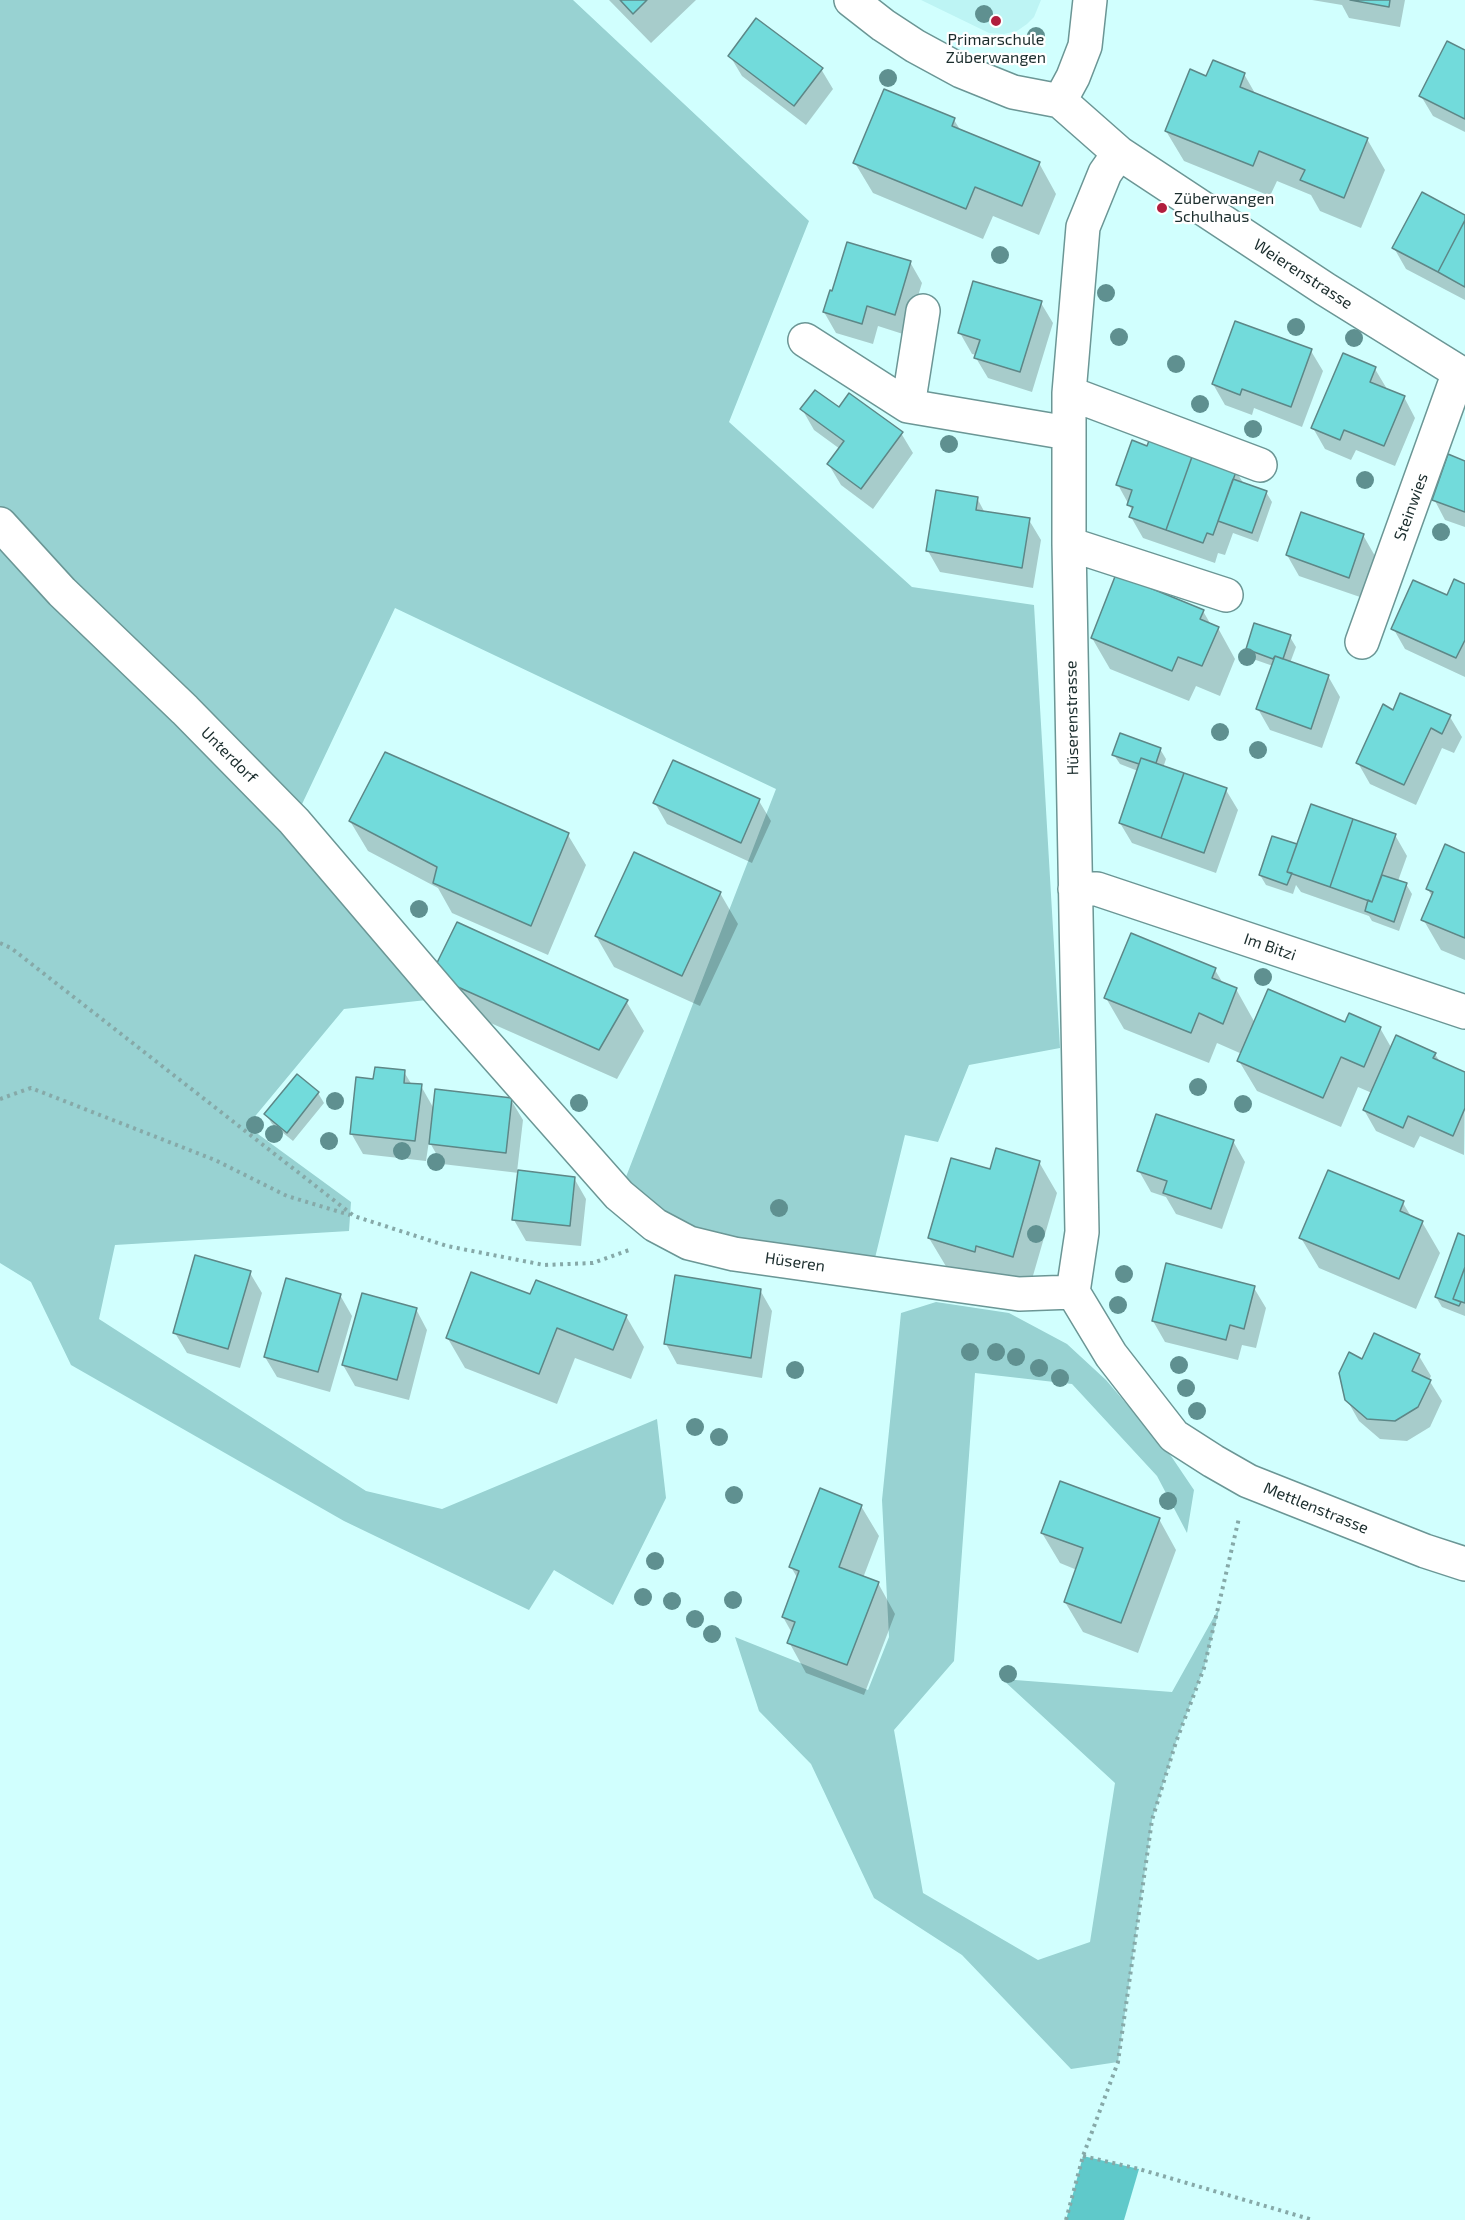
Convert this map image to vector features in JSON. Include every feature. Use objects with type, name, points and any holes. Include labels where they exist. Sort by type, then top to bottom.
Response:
[{"type":"street","points":[[851,0],[883,26],[961,71],[1013,92],[1060,100],[1073,77],[1085,46],[1090,0]]},
{"type":"street","name":"Weierenstrasse","points":[[1060,100],[1119,153],[1316,283],[1462,374]]},
{"type":"street","name":"Hüserenstrasse","points":[[1073,1292],[1082,1232],[1068,433],[1083,227],[1105,174],[1119,153]]},
{"type":"street","points":[[908,406],[923,311]]},
{"type":"street","points":[[805,340],[908,406],[1068,433]]},
{"type":"street","name":"Steinwies","points":[[1362,642],[1462,374]]},
{"type":"street","points":[[1070,393],[1260,465]]},
{"type":"street","name":"Unterdorf","points":[[0,524],[62,592],[185,710],[294,821],[445,998]]},
{"type":"street","points":[[1070,544],[1226,595]]},
{"type":"street","name":"Im Bitzi","points":[[1075,889],[1096,889],[1465,1012]]},
{"type":"street","name":"Hüseren","points":[[445,998],[619,1195],[655,1225],[689,1243],[734,1254],[1019,1294],[1073,1292]]},
{"type":"street","name":"Mettlenstrasse","points":[[1073,1292],[1111,1355],[1174,1436],[1248,1481],[1425,1551],[1465,1564]]},
{"type":"path","points":[[0,944],[11,948],[354,1216]]},
{"type":"path","points":[[0,1099],[31,1088],[215,1160],[287,1196],[447,1246],[544,1264],[593,1263],[628,1251],[655,1225]]},
{"type":"path","points":[[1066,2220],[1083,2156],[1118,2062],[1152,1820],[1176,1742],[1204,1668],[1248,1481]]},
{"type":"path","points":[[1083,2156],[1139,2169],[1313,2220]]},
{"type":"shaded area","points":[[0,0],[573,0],[809,221],[729,422],[912,587],[1034,605],[1060,1048],[969,1065],[938,1142],[905,1135],[874,1262],[655,1225],[619,1195],[776,789],[395,608],[294,821],[445,998],[344,1009],[247,1126],[351,1202],[349,1231],[115,1245],[99,1319],[366,1491],[442,1509],[657,1419],[666,1498],[613,1605],[554,1570],[529,1610],[344,1521],[71,1365],[31,1282],[0,1263]]},
{"type":"shaded area","name":"Primarschule Züberwangen","points":[[921,0],[1041,0],[1034,17],[1027,24],[1017,31],[1004,34],[989,33]]},
{"type":"shaded area","points":[[936,1302],[1009,1313],[1067,1344],[1106,1380],[1171,1456],[1194,1490],[1187,1533],[1157,1476],[1072,1384],[975,1373],[954,1661],[894,1730],[923,1893],[1038,1960],[1090,1942],[1115,1783],[1002,1679],[1172,1692],[1220,1606],[1204,1668],[1176,1742],[1152,1820],[1118,2062],[1071,2069],[962,1955],[874,1898],[811,1764],[759,1711],[735,1637],[868,1690],[889,1637],[882,1500],[901,1313]]},
{"type":"shaded area","points":[[1083,2156],[1139,2169],[1124,2220],[1066,2220]]},
{"type":"building","points":[[620,0],[647,0],[633,14]]},
{"type":"building","points":[[1350,0],[1390,0],[1389,7]]},
{"type":"building","points":[[756,18],[823,68],[794,106],[728,56]]},
{"type":"building","points":[[1447,41],[1465,50],[1465,119],[1419,96]]},
{"type":"building","points":[[1213,60],[1245,73],[1240,87],[1368,138],[1344,198],[1300,180],[1305,170],[1259,151],[1253,166],[1165,131],[1190,69],[1206,76]]},
{"type":"building","points":[[884,89],[955,118],[952,126],[1040,162],[1022,206],[975,187],[966,209],[853,163]]},
{"type":"building","points":[[1422,192],[1465,215],[1465,220],[1438,272],[1392,248]]},
{"type":"building","points":[[1465,220],[1465,287],[1438,272]]},
{"type":"building","points":[[847,242],[911,261],[895,315],[867,306],[862,324],[823,312]]},
{"type":"building","points":[[973,281],[1042,301],[1020,372],[974,358],[980,340],[958,333]]},
{"type":"building","points":[[1235,321],[1312,349],[1291,407],[1242,389],[1240,395],[1212,384]]},
{"type":"building","points":[[1343,353],[1376,367],[1370,382],[1405,396],[1384,446],[1344,430],[1340,440],[1311,428]]},
{"type":"building","points":[[815,390],[839,407],[849,393],[903,432],[861,489],[827,464],[844,441],[800,409]]},
{"type":"building","points":[[1150,438],[1193,454],[1166,530],[1129,517],[1133,507],[1127,505],[1132,490],[1116,485],[1132,440],[1147,446]]},
{"type":"building","points":[[1193,454],[1237,469],[1213,535],[1207,533],[1203,543],[1166,530]]},
{"type":"building","points":[[1448,454],[1465,461],[1465,512],[1432,500]]},
{"type":"building","points":[[1233,479],[1267,491],[1252,533],[1218,521]]},
{"type":"building","points":[[936,490],[978,497],[976,510],[1030,518],[1022,568],[926,551]]},
{"type":"building","points":[[1301,512],[1364,534],[1349,578],[1286,555]]},
{"type":"building","points":[[1116,574],[1204,610],[1200,619],[1219,627],[1202,666],[1178,657],[1172,671],[1091,638]]},
{"type":"building","points":[[1454,579],[1465,584],[1465,640],[1456,658],[1391,629],[1413,580],[1447,595]]},
{"type":"building","points":[[1254,623],[1291,635],[1283,659],[1275,656],[1273,659],[1246,649]]},
{"type":"building","points":[[1275,656],[1329,675],[1311,729],[1256,709]]},
{"type":"building","points":[[1400,693],[1451,715],[1442,734],[1431,728],[1404,785],[1356,763],[1383,704],[1393,710]]},
{"type":"building","points":[[1120,733],[1161,748],[1156,763],[1141,758],[1139,764],[1112,755]]},
{"type":"building","points":[[385,752],[569,833],[531,926],[433,883],[437,867],[349,821]]},
{"type":"building","points":[[1141,758],[1184,773],[1161,838],[1119,823]]},
{"type":"building","points":[[673,760],[760,799],[741,843],[653,803]]},
{"type":"building","points":[[1184,773],[1227,788],[1204,853],[1161,838]]},
{"type":"building","points":[[1311,804],[1353,819],[1330,887],[1287,872]]},
{"type":"building","points":[[1353,819],[1396,834],[1372,902],[1330,887]]},
{"type":"building","points":[[1272,836],[1297,844],[1287,872],[1292,873],[1287,885],[1259,875]]},
{"type":"building","points":[[1445,844],[1465,853],[1465,938],[1421,920],[1433,892],[1426,889]]},
{"type":"building","points":[[634,852],[721,892],[682,976],[595,936]]},
{"type":"building","points":[[1382,875],[1407,883],[1394,922],[1365,911],[1368,900],[1372,902]]},
{"type":"building","points":[[457,922],[628,1000],[599,1050],[431,975]]},
{"type":"building","points":[[1131,933],[1216,968],[1212,978],[1237,988],[1223,1024],[1199,1013],[1191,1033],[1104,998]]},
{"type":"building","points":[[1268,989],[1345,1022],[1349,1013],[1381,1027],[1364,1067],[1341,1057],[1323,1098],[1237,1061]]},
{"type":"building","points":[[1396,1035],[1436,1053],[1433,1058],[1465,1072],[1465,1108],[1453,1136],[1408,1116],[1403,1128],[1363,1110]]},
{"type":"building","points":[[375,1067],[405,1070],[404,1083],[422,1084],[415,1141],[350,1134],[356,1077],[373,1079]]},
{"type":"building","points":[[297,1074],[319,1092],[287,1133],[264,1114]]},
{"type":"building","points":[[435,1089],[512,1098],[506,1153],[429,1144]]},
{"type":"building","points":[[1156,1114],[1234,1140],[1211,1209],[1163,1193],[1167,1181],[1137,1171]]},
{"type":"building","points":[[996,1148],[1040,1161],[1013,1257],[976,1246],[975,1252],[928,1238],[951,1158],[990,1169]]},
{"type":"building","points":[[518,1170],[575,1177],[570,1226],[512,1220]]},
{"type":"building","points":[[1328,1170],[1404,1201],[1400,1211],[1423,1221],[1399,1279],[1299,1238]]},
{"type":"building","points":[[1458,1233],[1465,1236],[1465,1267],[1453,1299],[1461,1302],[1459,1306],[1435,1297]]},
{"type":"building","points":[[195,1255],[251,1271],[228,1349],[173,1333]]},
{"type":"building","points":[[1166,1263],[1255,1286],[1244,1329],[1230,1325],[1226,1340],[1152,1321]]},
{"type":"building","points":[[1465,1267],[1465,1303],[1453,1299]]},
{"type":"building","points":[[471,1272],[530,1294],[536,1280],[627,1315],[613,1350],[557,1328],[539,1374],[446,1338]]},
{"type":"building","points":[[675,1275],[761,1289],[751,1358],[664,1344]]},
{"type":"building","points":[[286,1278],[341,1294],[318,1372],[264,1357]]},
{"type":"building","points":[[362,1293],[417,1308],[397,1380],[342,1365]]},
{"type":"building","points":[[1374,1333],[1420,1354],[1412,1371],[1431,1380],[1418,1407],[1395,1421],[1367,1419],[1345,1400],[1339,1373],[1349,1352],[1362,1359]]},
{"type":"building","points":[[1060,1481],[1160,1518],[1121,1623],[1064,1602],[1083,1548],[1041,1533]]},
{"type":"building","points":[[820,1488],[862,1505],[839,1567],[879,1582],[847,1665],[787,1643],[795,1622],[782,1617],[799,1571],[789,1567]]},
{"type":"place","name":"Primarschule Züberwangen","points":[[996,21]]},
{"type":"place","name":"Züberwangen Schulhaus","points":[[1162,208]]}]
